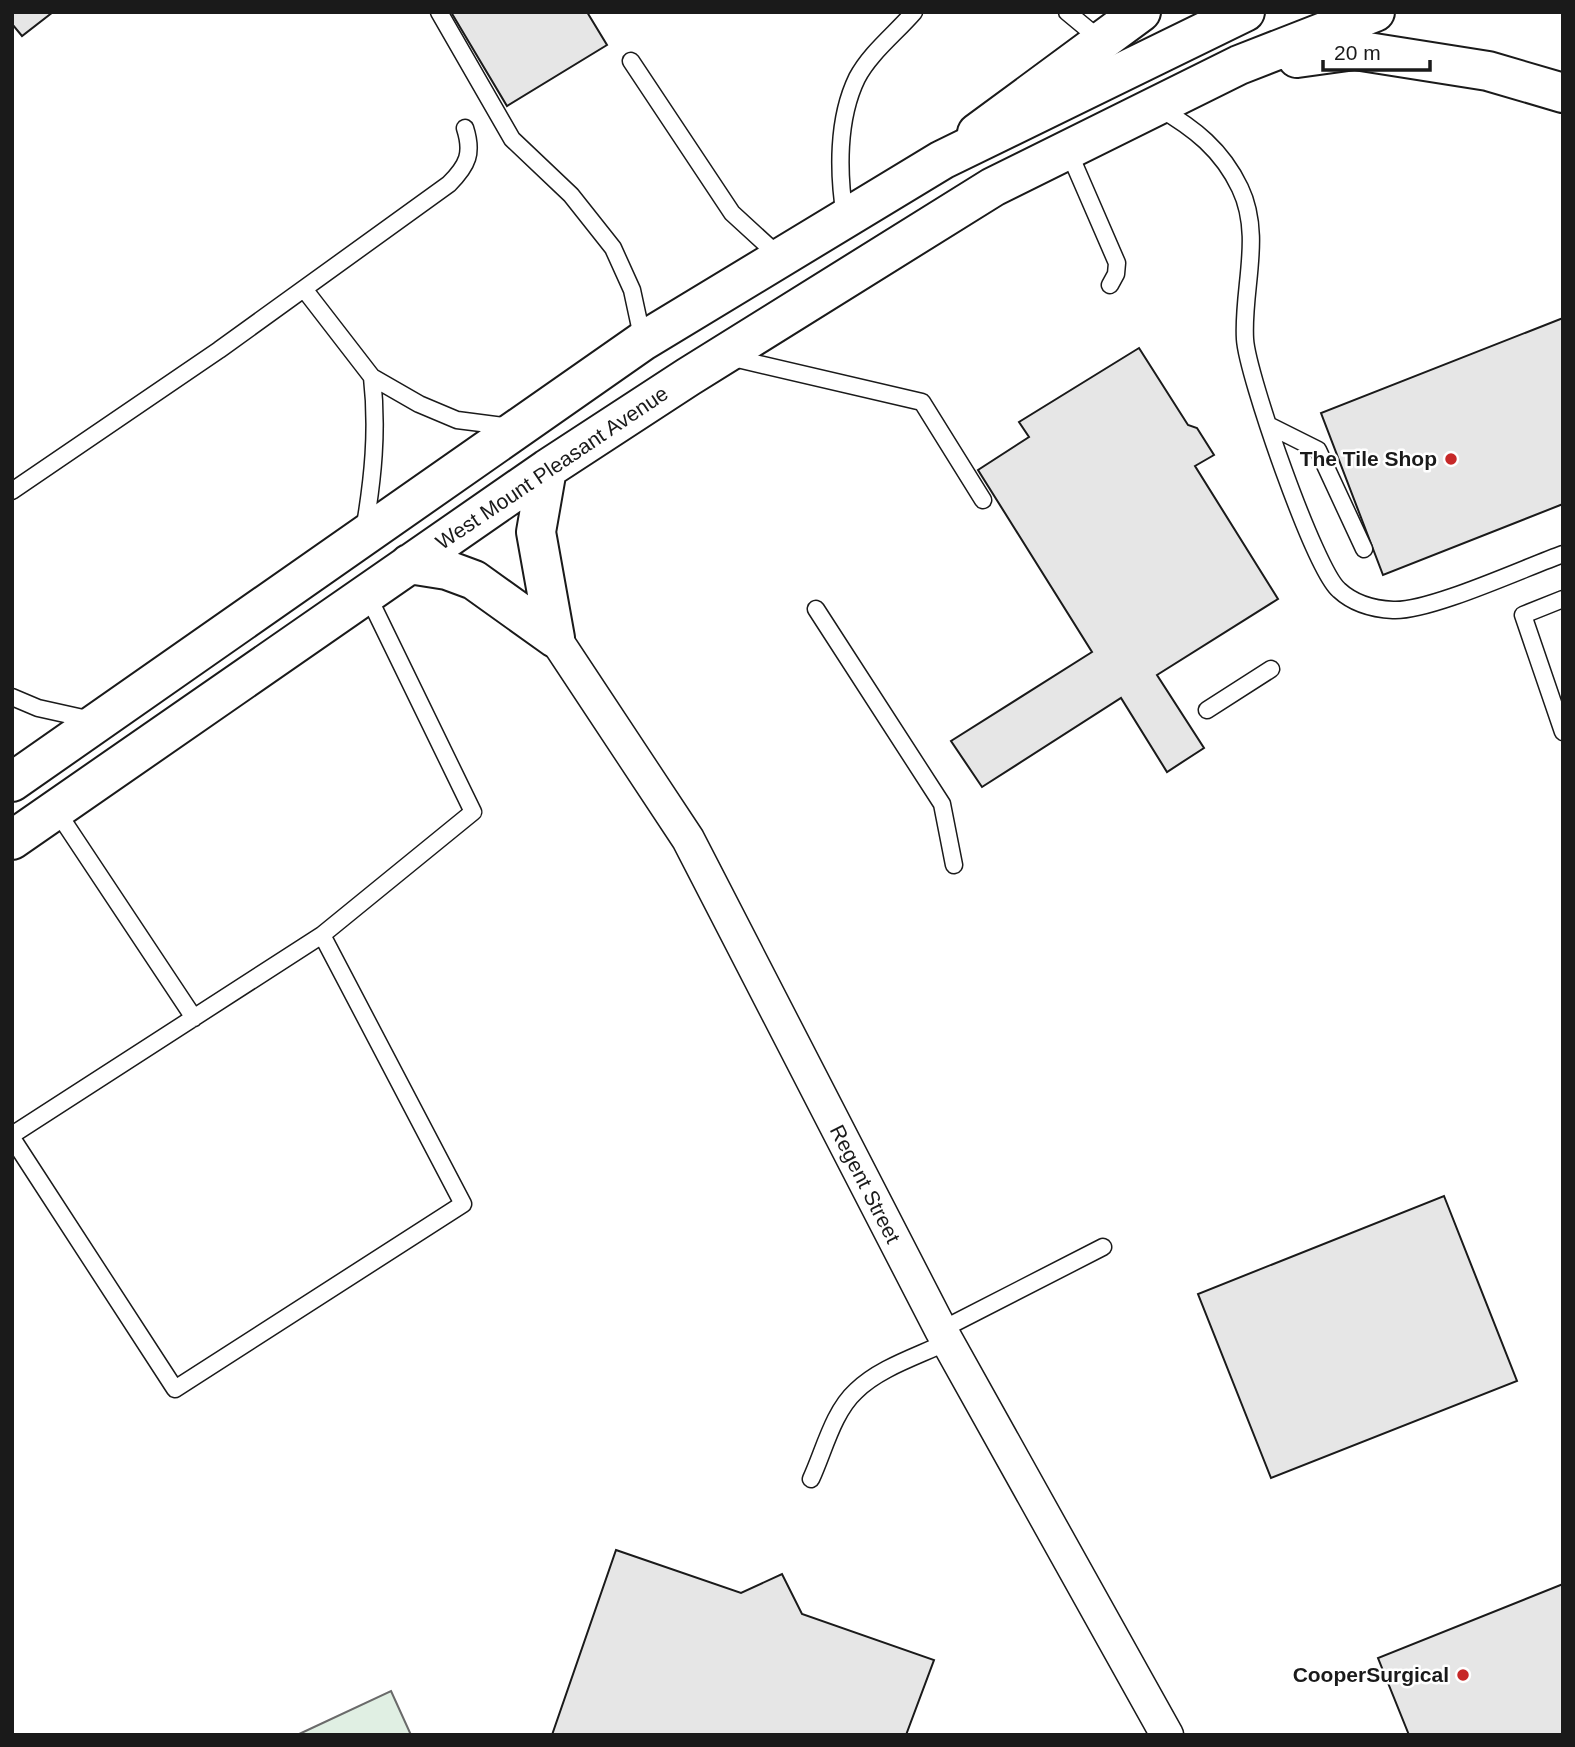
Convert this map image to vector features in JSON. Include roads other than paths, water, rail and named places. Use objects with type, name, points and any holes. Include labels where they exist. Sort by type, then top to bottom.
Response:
[{"type":"main road","points":[[942,160],[1142,12]]},
{"type":"main road","points":[[12,782],[643,341],[942,160],[1245,12]]},
{"type":"main road","points":[[1239,65],[1375,12]]},
{"type":"main road","points":[[1239,65],[1355,50],[1489,71],[1563,93]]},
{"type":"main road","name":"West Mount Pleasant Avenue","points":[[12,840],[547,469],[723,355],[993,187],[1239,65]]},
{"type":"main road","points":[[547,469],[536,532],[555,638]]},
{"type":"main road","points":[[409,564],[447,570],[474,580],[555,638]]},
{"type":"street","name":"Regent Street","points":[[555,638],[688,839],[944,1336],[1167,1735]]},
{"type":"lane","points":[[439,12],[512,139],[571,195],[613,248],[632,290],[643,341]]},
{"type":"lane","points":[[846,218],[840,180],[849,101],[858,77],[870,60],[914,12]]},
{"type":"lane","points":[[1067,12],[1102,41]]},
{"type":"lane","points":[[631,61],[732,214],[780,257]]},
{"type":"lane","points":[[1156,106],[1190,125],[1221,155],[1241,189],[1251,225],[1245,341],[1255,391],[1318,557],[1337,589],[1362,605],[1394,610],[1422,606],[1563,554]]},
{"type":"lane","points":[[12,491],[304,289],[449,184],[466,168],[471,148],[465,128]]},
{"type":"lane","points":[[1068,150],[1117,263],[1116,274],[1110,285]]},
{"type":"lane","points":[[304,289],[372,377],[419,404],[457,420],[518,428]]},
{"type":"lane","points":[[723,355],[922,402],[983,500]]},
{"type":"lane","points":[[363,536],[374,477],[376,419],[372,377]]},
{"type":"lane","points":[[1268,425],[1318,450],[1364,549]]},
{"type":"lane","points":[[322,935],[463,1205],[175,1389],[12,1136],[322,935],[473,813],[367,594]]},
{"type":"lane","points":[[1563,599],[1523,615],[1563,732]]},
{"type":"lane","points":[[816,609],[942,804],[954,865]]},
{"type":"lane","points":[[1207,710],[1270,669]]},
{"type":"lane","points":[[12,697],[38,708],[98,721]]},
{"type":"lane","points":[[56,809],[194,1018]]},
{"type":"lane","points":[[811,1479],[841,1412],[856,1391],[944,1336],[1103,1247]]},
{"type":"place","name":"The Tile Shop","points":[[1451,459]]},
{"type":"place","name":"CooperSurgical","points":[[1463,1675]]}]
